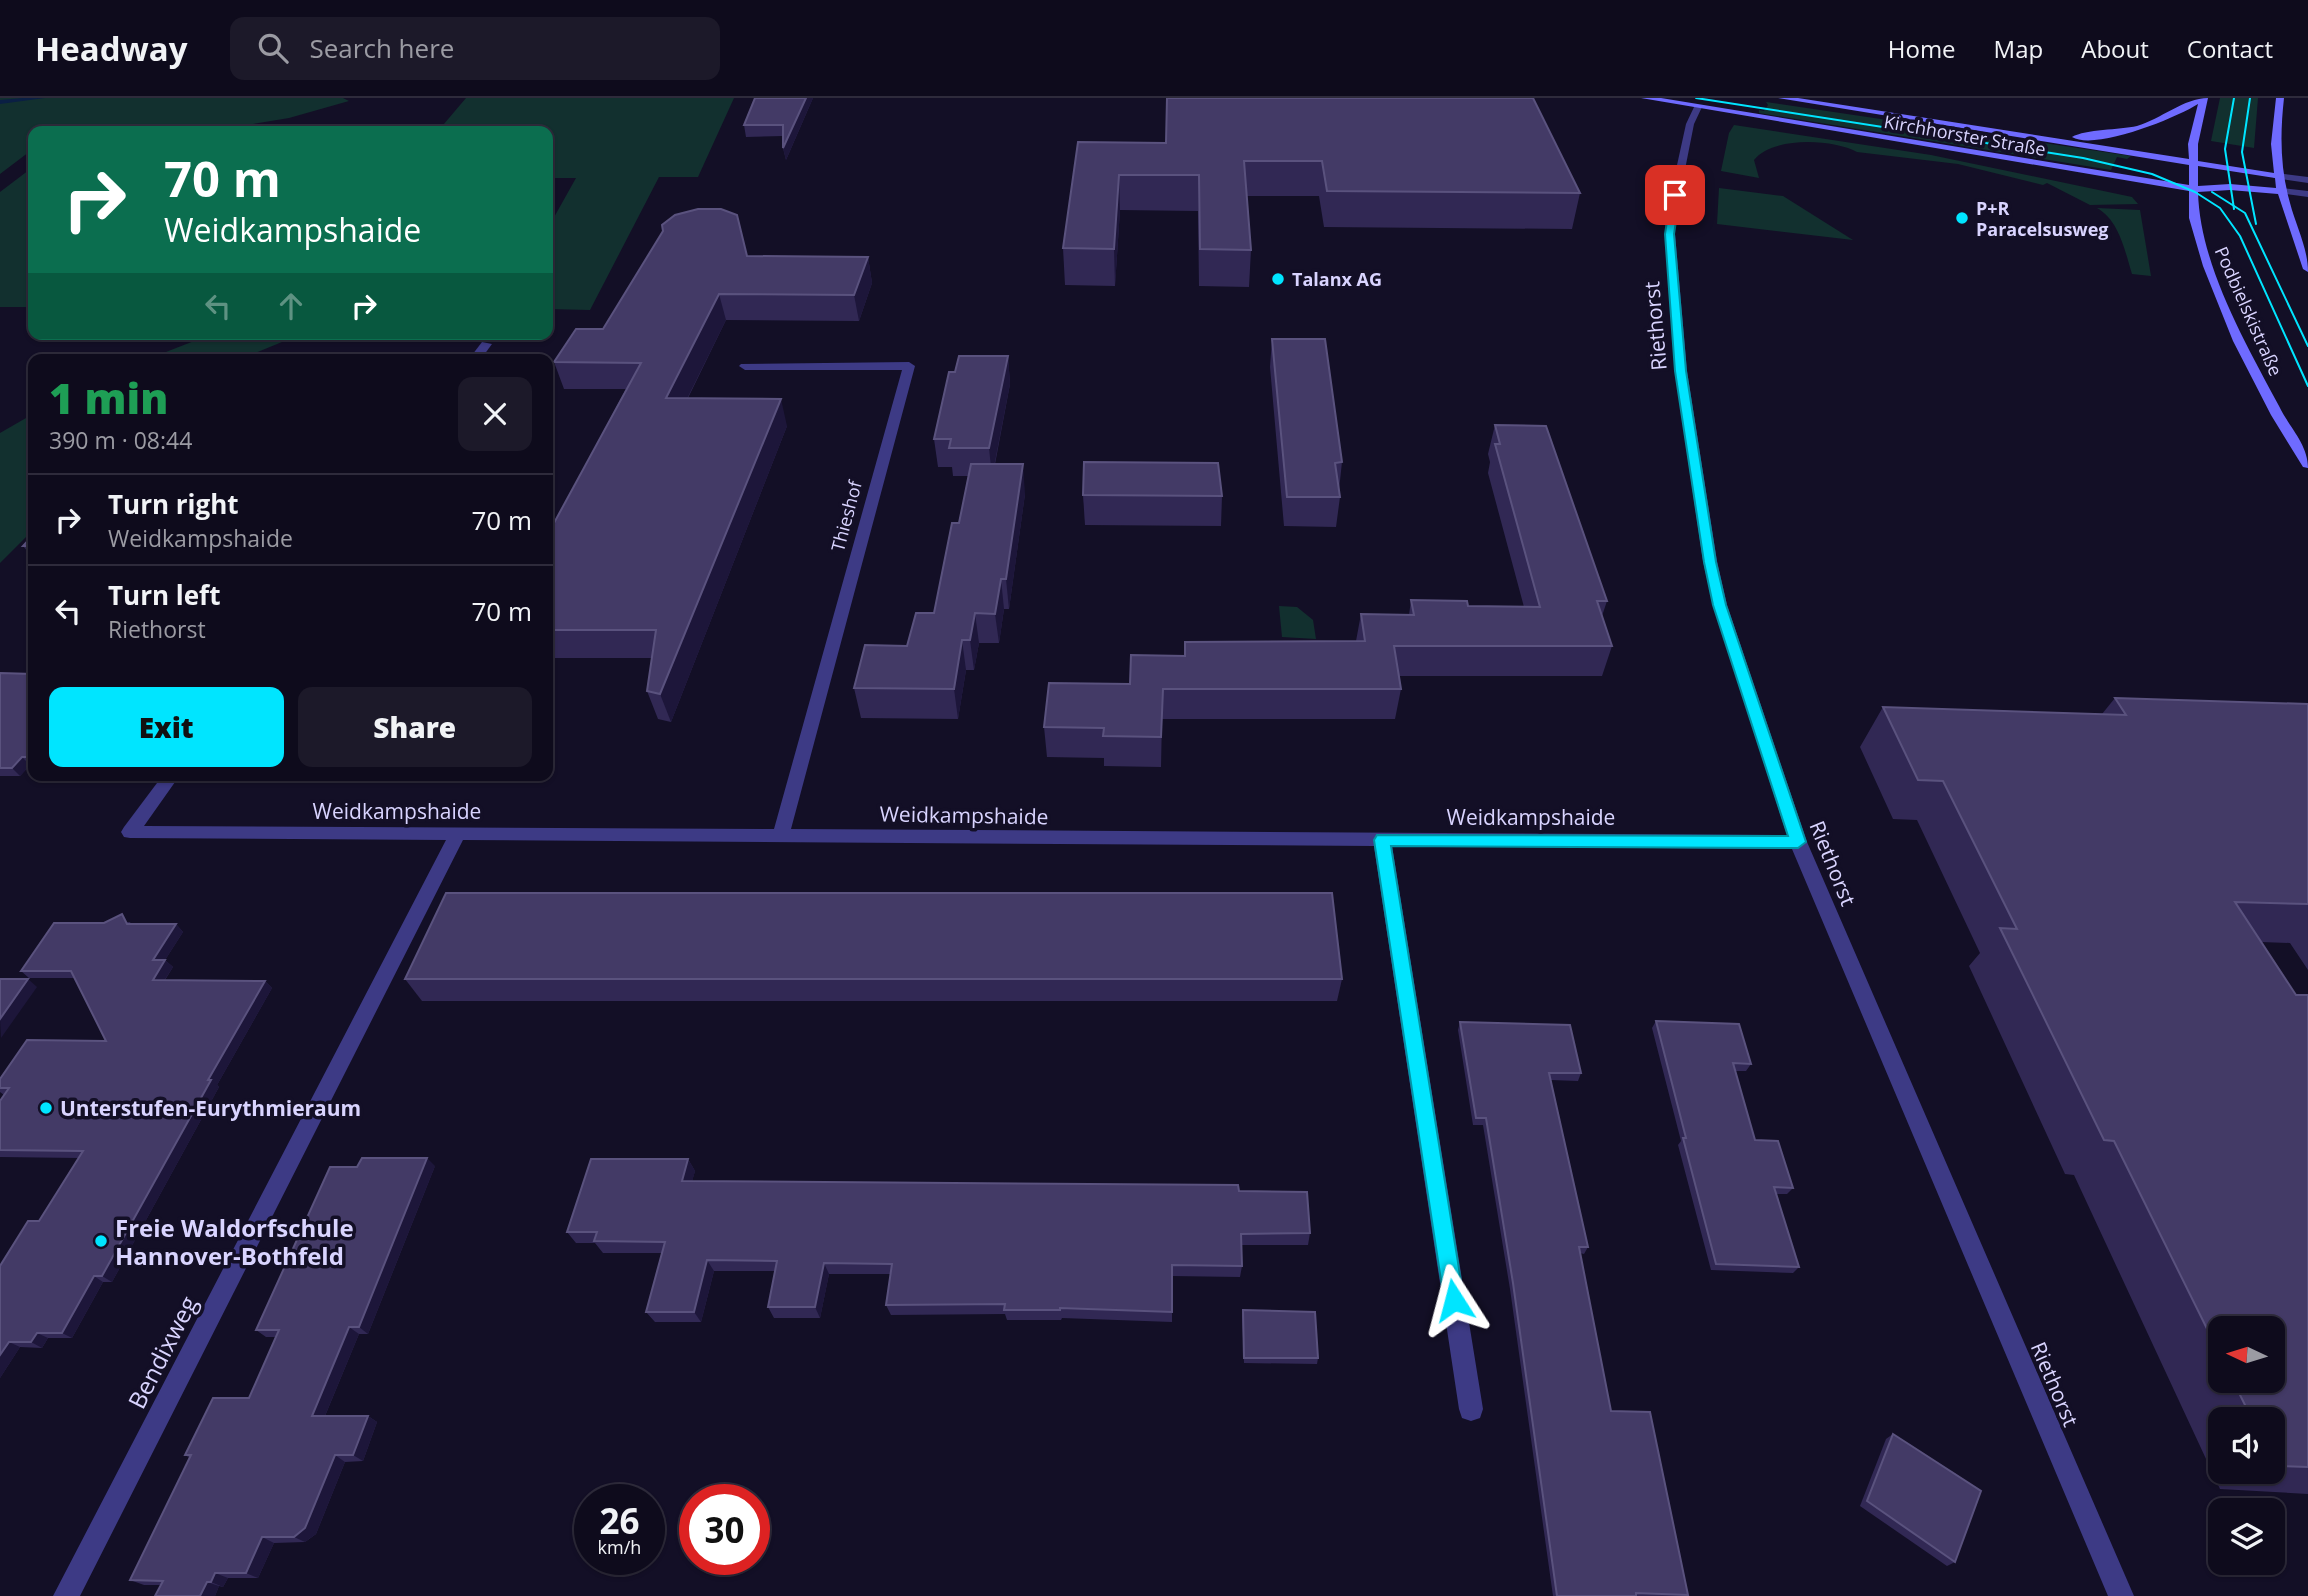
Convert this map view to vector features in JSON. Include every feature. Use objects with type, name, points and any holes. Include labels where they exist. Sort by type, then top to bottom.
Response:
[{"type":"main road","name":"Kirchhorster Straße","points":[[1645,98],[2194,189],[2230,187],[2281,191]]},
{"type":"main road","points":[[1698,107],[1704,98]]},
{"type":"main road","name":"Kirchhorster Straße","points":[[1782,98],[2277,176]]},
{"type":"main road","points":[[2028,135],[2076,137],[2138,129],[2160,122],[2203,98]]},
{"type":"main road","name":"Podbielskistraße","points":[[2203,98],[2193,144],[2194,218],[2208,266],[2239,341],[2277,415],[2308,464]]},
{"type":"main road","points":[[2280,98],[2274,157],[2277,176],[2308,269]]},
{"type":"street","name":"Riethorst","points":[[1698,107],[1685,148],[1670,234],[1696,486],[1720,605],[1798,842],[2121,1596]]},
{"type":"street","points":[[2277,176],[2308,180]]},
{"type":"street","points":[[2281,191],[2308,194]]},
{"type":"street","points":[[479,354],[486,345]]},
{"type":"street","name":"Thieshof","points":[[745,366],[909,366],[781,836]]},
{"type":"street","name":"Weidkampshaide","points":[[168,781],[130,832],[1798,842]]},
{"type":"street","name":"Bendixweg","points":[[66,1596],[458,834]]},
{"type":"street","points":[[1382,840],[1471,1409]]},
{"type":"green space","points":[[0,98],[343,98],[349,101],[289,118],[241,126],[28,126],[28,153],[0,174]]},
{"type":"green space","points":[[466,98],[734,98],[698,177],[659,177],[590,310],[553,309],[553,219],[576,178],[553,178],[553,126],[442,126]]},
{"type":"green space","points":[[2220,98],[2258,98],[2254,148],[2211,141]]},
{"type":"green space","points":[[1766,102],[2131,156],[2127,159],[2117,157],[2111,170],[1759,113],[1759,110],[1764,111],[1768,105]]},
{"type":"green space","points":[[350,124],[348,126],[241,126]]},
{"type":"green space","points":[[1734,125],[1931,155],[2132,197],[2138,204],[2090,205],[2047,183],[2043,185],[1958,164],[1857,152],[1819,142],[1789,143],[1763,152],[1754,160],[1759,178],[1721,171],[1729,133]]},
{"type":"green space","points":[[28,171],[28,307],[0,307],[0,192]]},
{"type":"green space","points":[[1719,188],[1783,196],[1853,240],[1717,224]]},
{"type":"green space","points":[[2097,208],[2140,210],[2151,276],[2132,274],[2116,228],[2105,213]]},
{"type":"green space","points":[[197,340],[287,340],[253,354],[161,354]]},
{"type":"green space","points":[[28,417],[28,535],[0,563],[0,433]]},
{"type":"green space","points":[[1279,606],[1297,607],[1313,620],[1316,639],[1282,637]]},
{"type":"building","points":[[755,98],[806,98],[783,148],[783,125],[744,125]]},
{"type":"building","points":[[1167,98],[1533,98],[1580,193],[1327,191],[1322,161],[1244,161],[1251,250],[1200,249],[1199,175],[1119,175],[1114,249],[1063,248],[1078,142],[1166,143]]},
{"type":"building","points":[[698,209],[721,209],[737,215],[747,256],[868,257],[854,295],[719,294],[666,398],[781,399],[660,694],[647,691],[656,630],[553,630],[553,525],[641,363],[554,362],[576,329],[603,329],[663,231],[662,225],[675,215]]},
{"type":"building","points":[[1272,339],[1325,339],[1342,462],[1335,463],[1340,497],[1287,497]]},
{"type":"building","points":[[959,356],[1008,356],[989,448],[949,448],[951,439],[934,439],[949,372],[955,372]]},
{"type":"building","points":[[1495,425],[1546,426],[1607,601],[1597,601],[1612,646],[1394,646],[1401,689],[1163,689],[1161,737],[1103,736],[1104,728],[1044,727],[1049,683],[1130,684],[1131,655],[1185,656],[1185,642],[1365,641],[1361,614],[1414,615],[1411,600],[1467,601],[1468,606],[1540,607],[1495,444],[1500,444]]},
{"type":"building","points":[[1084,462],[1218,463],[1222,496],[1083,495]]},
{"type":"building","points":[[971,464],[1023,464],[1006,579],[1001,579],[995,614],[975,613],[970,640],[962,640],[954,689],[854,688],[865,645],[907,646],[916,613],[934,613],[952,523],[959,523]]},
{"type":"building","points":[[0,673],[28,674],[28,757],[22,757],[12,768],[0,768]]},
{"type":"building","points":[[2115,698],[2308,704],[2308,904],[2235,902],[2296,995],[2308,995],[2308,1467],[2285,1466],[2285,1407],[2246,1407],[2239,1393],[2286,1393],[2286,1316],[2208,1316],[2208,1331],[2114,1141],[2104,1140],[2000,928],[2017,929],[1943,781],[1918,780],[1883,707],[2126,715]]},
{"type":"building","points":[[446,893],[1332,893],[1342,979],[405,979]]},
{"type":"building","points":[[122,914],[127,924],[176,924],[153,960],[165,960],[153,980],[265,981],[102,1276],[94,1276],[62,1333],[37,1333],[31,1342],[9,1342],[0,1355],[0,1266],[28,1221],[39,1221],[83,1151],[0,1150],[0,1101],[9,1088],[0,1088],[0,1079],[27,1040],[106,1041],[71,971],[21,971],[54,923],[104,923]]},
{"type":"building","points":[[0,979],[28,979],[0,1019]]},
{"type":"building","points":[[1656,1021],[1739,1024],[1751,1064],[1733,1063],[1755,1140],[1778,1141],[1793,1188],[1774,1187],[1799,1267],[1716,1264]]},
{"type":"building","points":[[1460,1022],[1570,1025],[1581,1073],[1549,1073],[1588,1247],[1579,1247],[1611,1411],[1650,1412],[1688,1595],[1636,1593],[1636,1596],[1557,1596],[1513,1283],[1486,1118],[1476,1118]]},
{"type":"building","points":[[362,1158],[427,1158],[359,1327],[349,1327],[312,1416],[368,1416],[353,1455],[335,1455],[305,1528],[294,1537],[262,1537],[246,1573],[215,1573],[200,1596],[155,1596],[163,1581],[130,1580],[191,1455],[185,1455],[213,1398],[249,1398],[279,1330],[256,1330],[330,1167],[357,1167]]},
{"type":"building","points":[[591,1159],[688,1159],[682,1181],[1238,1185],[1239,1191],[1307,1192],[1310,1233],[1241,1234],[1242,1266],[1172,1265],[1172,1312],[1060,1308],[1004,1310],[1005,1304],[886,1305],[892,1264],[824,1263],[815,1307],[768,1307],[777,1261],[707,1260],[694,1312],[646,1312],[665,1242],[594,1241],[597,1232],[567,1232]]},
{"type":"building","points":[[1243,1310],[1315,1312],[1318,1358],[1244,1358]]},
{"type":"building","points":[[1893,1434],[1981,1491],[1955,1562],[1867,1501]]},
{"type":"waterway","points":[[0,102],[42,98]]},
{"type":"tram line","points":[[1696,98],[2083,158],[2152,174],[2195,192],[2220,208],[2240,236],[2308,386]]},
{"type":"tram line","points":[[2234,98],[2225,149],[2234,206]]},
{"type":"tram line","points":[[2250,98],[2242,152],[2256,224]]},
{"type":"tram line","points":[[2212,192],[2234,206]]},
{"type":"tram line","points":[[2234,206],[2245,213],[2308,346]]},
{"type":"place","name":"P+R Paracelsusweg","points":[[1962,218]]},
{"type":"place","name":"Talanx AG","points":[[1278,279]]},
{"type":"place","name":"Unterstufen-Eurythmieraum","points":[[46,1108]]},
{"type":"place","name":"Freie Waldorfschule Hannover-Bothfeld","points":[[101,1241]]},
{"type":"route","points":[[1454,1300],[1382,840],[1798,842],[1720,605],[1710,562],[1696,486],[1681,371],[1670,234],[1675,195]]}]
